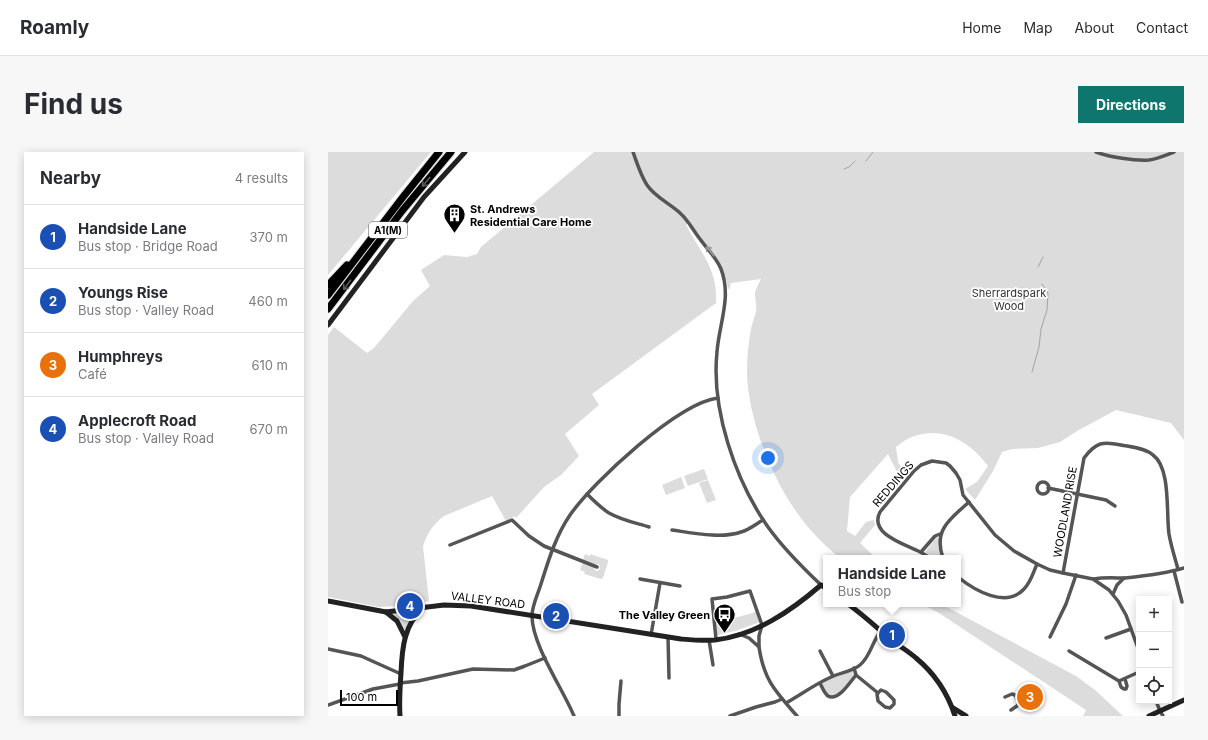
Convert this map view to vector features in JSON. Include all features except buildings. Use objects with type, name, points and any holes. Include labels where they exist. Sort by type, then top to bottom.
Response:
[{"type":"highway","name":"A1(M)","points":[[328,295],[402,197],[439,152]]},
{"type":"highway","name":"A1(M)","points":[[328,309],[402,211],[451,152]]},
{"type":"highway","name":"A1(M)","points":[[328,285],[343,267],[356,258]]},
{"type":"main road","points":[[328,325],[426,195],[465,152]]},
{"type":"main road","name":"VALLEY ROAD","points":[[328,601],[386,612],[456,604],[668,637],[692,640],[710,640],[740,634],[762,625],[792,608],[823,587]]},
{"type":"main road","points":[[400,716],[400,683],[405,637],[412,620],[424,607]]},
{"type":"main road","points":[[852,607],[915,657],[927,669],[939,683],[956,716]]},
{"type":"main road","points":[[386,612],[397,621],[405,637]]},
{"type":"main road","points":[[1149,716],[1161,714],[1184,700]]},
{"type":"main road","points":[[953,708],[966,716]]},
{"type":"street","points":[[633,152],[647,185],[657,196],[681,214],[690,224],[715,258],[720,268],[725,286],[725,306],[717,352],[716,379],[718,398],[730,449],[746,488],[763,520],[786,550],[823,585]]},
{"type":"street","points":[[1096,152],[1136,160],[1150,160],[1174,152]]},
{"type":"street","points":[[574,716],[545,658],[535,632],[532,615],[535,601],[552,550],[563,526],[574,509],[587,494],[621,461],[655,433],[691,409],[709,400],[718,398]]},
{"type":"street","name":"WOODLAND RISE","points":[[1063,573],[1084,458],[1091,450],[1100,443],[1104,442],[1144,450],[1153,455],[1159,461],[1162,467],[1167,496],[1169,535],[1178,570]]},
{"type":"street","name":"REDDINGS","points":[[926,555],[922,552],[906,547],[892,538],[881,529],[877,521],[880,512],[914,470],[929,461],[936,460],[946,463],[956,473],[960,480],[963,495],[969,502]]},
{"type":"street","points":[[1048,488],[1106,500],[1115,506]]},
{"type":"street","points":[[587,494],[604,510],[613,515],[649,527]]},
{"type":"street","points":[[922,552],[935,536],[940,534],[951,518],[969,502],[988,526],[1014,551],[1037,564],[1063,573],[1093,579],[1124,578],[1161,574],[1184,568]]},
{"type":"street","points":[[450,545],[512,520],[532,538],[552,550],[597,567]]},
{"type":"street","points":[[672,530],[717,535],[734,534],[747,530],[763,520]]},
{"type":"street","points":[[940,534],[940,545],[942,555]]},
{"type":"street","points":[[961,579],[985,594],[1008,598],[1020,594],[1024,590],[1030,581],[1037,564]]},
{"type":"street","points":[[1174,571],[1182,602]]},
{"type":"street","points":[[1050,637],[1066,604],[1076,575]]},
{"type":"street","points":[[1113,594],[1117,585],[1124,578]]},
{"type":"street","points":[[1093,579],[1107,588],[1123,608],[1136,643]]},
{"type":"street","points":[[640,580],[680,586]]},
{"type":"street","points":[[651,634],[660,583]]},
{"type":"street","points":[[716,639],[712,599],[727,597],[750,590],[762,625],[759,636],[759,647],[766,676],[782,699],[797,716]]},
{"type":"street","points":[[1106,638],[1131,629]]},
{"type":"street","points":[[786,703],[833,676],[854,668],[863,662],[881,631]]},
{"type":"street","points":[[740,634],[749,638],[759,647]]},
{"type":"street","points":[[668,637],[669,678]]},
{"type":"street","points":[[710,640],[713,665]]},
{"type":"street","points":[[328,649],[360,656],[401,674]]},
{"type":"street","points":[[820,651],[833,676]]},
{"type":"street","points":[[1069,651],[1119,681],[1121,688],[1124,689],[1126,689],[1127,686],[1125,679]]},
{"type":"street","points":[[328,705],[373,689],[400,683],[418,681],[473,669],[514,670],[545,658]]},
{"type":"street","points":[[854,668],[856,674],[878,693]]},
{"type":"street","points":[[820,683],[825,693],[832,698],[842,691],[856,674]]},
{"type":"street","points":[[1119,681],[1136,674]]},
{"type":"street","points":[[619,716],[621,681]]},
{"type":"street","points":[[883,690],[892,698],[894,702],[891,707],[887,708],[878,701],[878,693],[883,690]]},
{"type":"street","points":[[1005,697],[1012,694],[1015,695],[1019,702],[1017,706],[1011,710]]},
{"type":"street","points":[[730,716],[782,699]]},
{"type":"street","points":[[1157,704],[1161,714]]},
{"type":"green space","points":[[328,152],[431,152],[328,275]]},
{"type":"green space","name":"Sherrardspark Wood","points":[[594,152],[1184,152],[1184,440],[1171,423],[1116,410],[1060,442],[1038,448],[1012,449],[1002,452],[993,471],[975,500],[965,489],[977,482],[988,466],[981,457],[964,443],[945,435],[934,433],[912,437],[896,447],[898,462],[906,475],[903,479],[896,470],[888,454],[850,497],[847,531],[855,536],[866,522],[874,520],[875,525],[860,543],[873,555],[836,555],[813,533],[791,504],[774,473],[755,423],[748,390],[747,363],[751,327],[756,311],[755,293],[761,279],[731,283],[728,289],[722,268],[689,221],[686,225],[707,261],[713,276],[716,303],[592,394],[599,405],[565,434],[579,456],[561,475],[544,487],[516,518],[515,516],[506,521],[492,496],[444,516],[437,522],[426,537],[423,546],[429,601],[400,606],[379,607],[328,597],[328,335],[334,327],[367,353],[374,348],[413,301],[430,286],[421,270],[444,255],[467,257],[477,254],[481,247]]},
{"type":"green space","points":[[704,469],[708,479],[688,486],[684,476]]},
{"type":"green space","points":[[681,477],[685,488],[666,495],[662,485]]},
{"type":"green space","points":[[708,480],[716,500],[707,503],[699,483]]},
{"type":"green space","points":[[937,537],[939,538],[941,555],[928,555],[925,552]]},
{"type":"green space","points":[[585,554],[590,556],[590,554],[608,560],[603,578],[601,579],[584,574],[585,572],[580,570],[582,564],[584,563],[593,567],[596,571],[599,570],[599,564],[594,564],[583,560]]},
{"type":"green space","points":[[928,607],[947,607],[1076,676],[1095,690],[1123,716],[1083,716],[1086,710]]},
{"type":"green space","points":[[417,612],[404,630],[394,613]]},
{"type":"green space","points":[[756,612],[760,622],[735,631],[717,635],[716,621]]},
{"type":"green space","points":[[852,671],[854,675],[846,686],[834,696],[827,694],[822,684],[825,681]]},
{"type":"waterway","points":[[866,161],[873,152]]},
{"type":"waterway","points":[[844,169],[849,167],[855,161]]},
{"type":"waterway","points":[[1038,267],[1043,257]]},
{"type":"waterway","points":[[1032,372],[1039,347],[1041,329],[1047,310],[1048,293],[1042,284]]},
{"type":"place","name":"St. Andrews Residential Care Home","points":[[455,234]]},
{"type":"place","name":"Applecroft Road","points":[[410,606]]},
{"type":"place","name":"Youngs Rise","points":[[556,616]]},
{"type":"place","name":"The Valley Green","points":[[725,634]]},
{"type":"place","name":"Handside Lane","points":[[892,635]]},
{"type":"place","name":"Humphreys","points":[[1030,697]]}]
